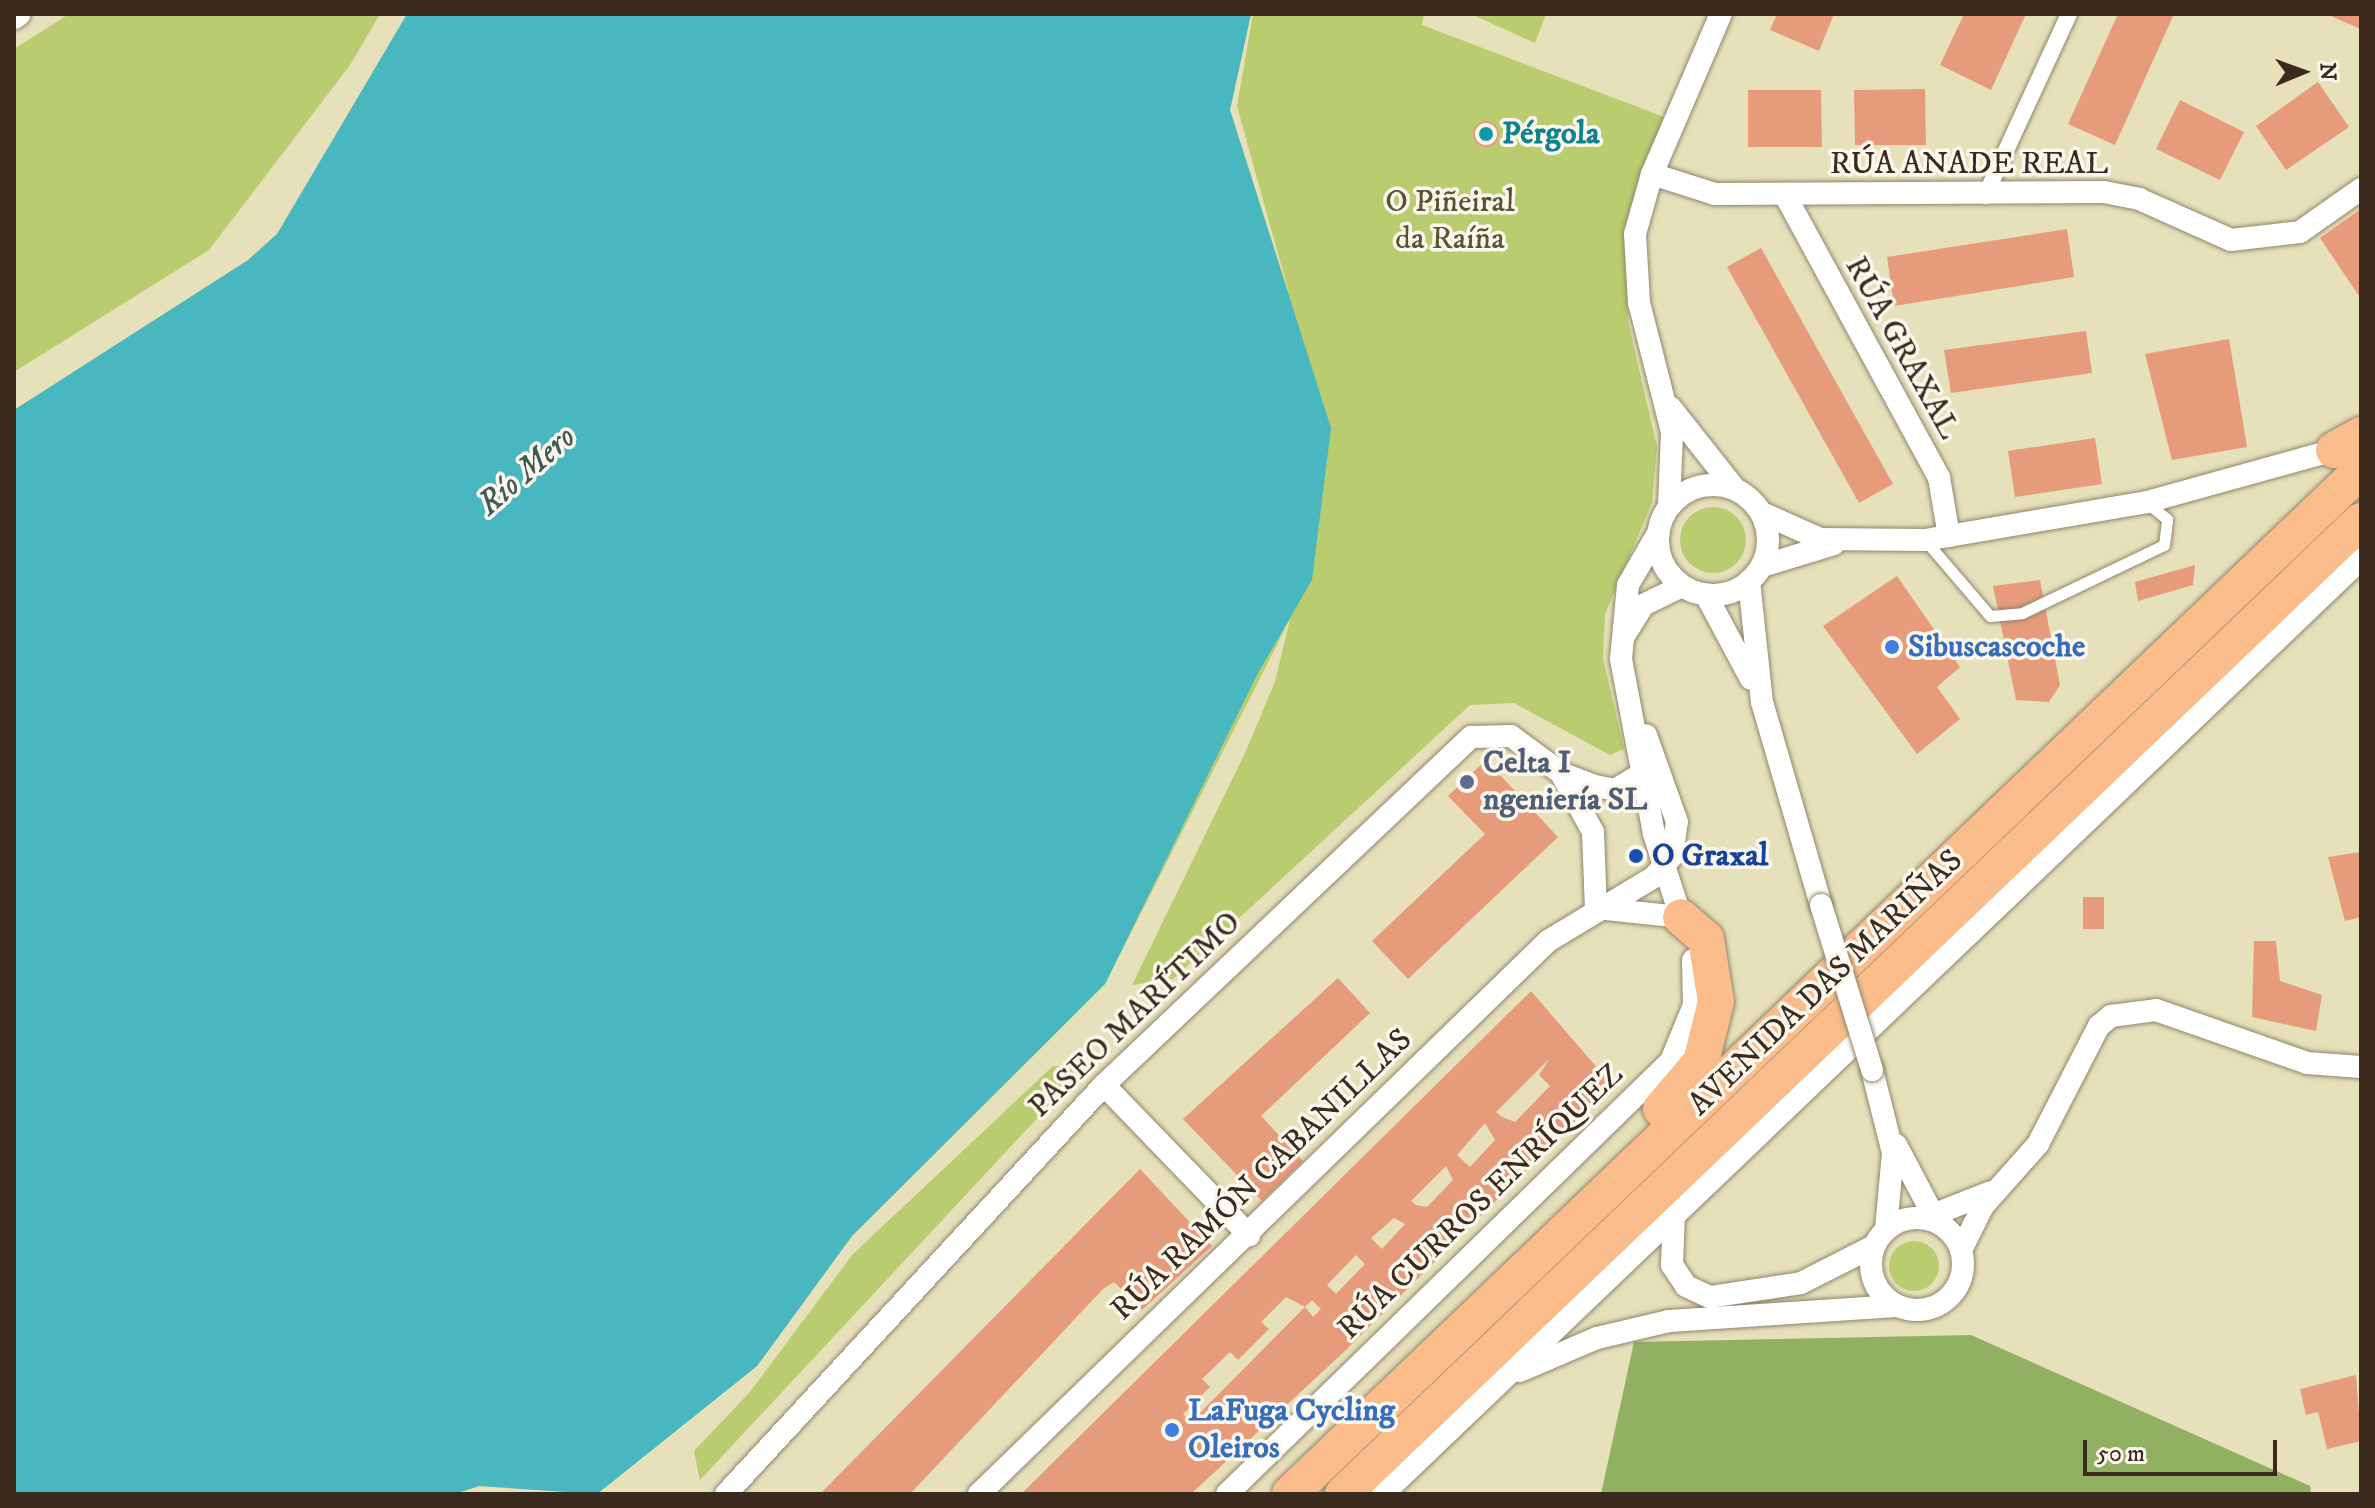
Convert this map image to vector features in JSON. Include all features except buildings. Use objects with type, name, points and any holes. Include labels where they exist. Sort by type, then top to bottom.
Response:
[{"type":"highway","name":"AVENIDA DAS MARIÑAS","points":[[1290,1494],[2352,452]]},
{"type":"highway","name":"AVENIDA DAS MARIÑAS","points":[[1343,1494],[2361,521]]},
{"type":"highway","points":[[1431,1357],[1476,1293],[1701,1062],[1716,980],[1706,939],[1681,917]]},
{"type":"street","points":[[1663,868],[1677,822],[1628,697],[1622,641],[1628,585],[1658,533],[1669,505],[1667,400],[1635,266],[1635,234],[1652,174],[1721,14]]},
{"type":"street","points":[[1985,196],[2069,14]]},
{"type":"street","name":"RÚA ANADE REAL","points":[[1652,174],[1698,192],[1985,196],[2104,192],[2243,240],[2300,232],[2361,189]]},
{"type":"street","name":"RÚA GRAXAL","points":[[1785,195],[1939,478],[1949,536]]},
{"type":"street","points":[[1667,400],[1735,489],[1762,513],[1798,532],[1847,542],[1925,540],[2147,502],[2352,452]]},
{"type":"street","points":[[1669,505],[1706,484],[1735,489]]},
{"type":"street","points":[[1762,513],[1768,539],[1756,574],[1762,702]]},
{"type":"street","points":[[1658,533],[1662,563],[1682,586],[1706,595],[1762,702],[1888,1129],[1894,1184],[1871,1274],[1897,1306]]},
{"type":"street","points":[[1706,595],[1847,542]]},
{"type":"street","points":[[1383,1494],[2361,559]]},
{"type":"street","points":[[1622,641],[1643,605],[1682,586]]},
{"type":"street","name":"RÚA CURROS ENRÍQUEZ","points":[[1227,1494],[1671,1061],[1687,1033],[1697,980],[1681,917],[1663,868],[1628,697]]},
{"type":"street","name":"PASEO MARÍTIMO","points":[[726,1494],[1104,1085],[1471,737],[1511,736],[1561,773],[1615,790],[1642,774]]},
{"type":"street","points":[[1561,773],[1593,832],[1596,910],[1626,907],[1681,917]]},
{"type":"street","name":"RÚA RAMÓN CABANILLAS","points":[[979,1494],[1249,1235],[1548,941],[1663,868]]},
{"type":"street","points":[[1472,1408],[1528,1366],[1633,1328],[1897,1306],[1924,1310],[1948,1299],[1962,1277],[1961,1250],[1999,1188],[2038,1144],[2099,1026],[2111,1016],[2156,1010],[2307,1063],[2361,1067]]},
{"type":"street","points":[[1104,1085],[1249,1235]]},
{"type":"street","points":[[1888,1129],[1932,1218],[1961,1250]]},
{"type":"street","points":[[1674,1213],[1672,1265],[1686,1286],[1710,1297],[1801,1283],[1880,1238],[1999,1188]]},
{"type":"lane","points":[[1925,540],[1990,616],[2022,613],[2164,545],[2167,519],[2147,502]]},
{"type":"green space","points":[[69,14],[380,14],[350,65],[209,250],[14,372],[14,49]]},
{"type":"green space","name":"O Piñeiral da Raíña","points":[[1251,14],[1230,110],[1290,297],[1237,106],[1253,14],[1424,14],[1422,25],[1664,117],[1625,226],[1628,321],[1657,447],[1652,503],[1605,614],[1603,658],[1624,749],[1610,755],[1514,703],[1470,705],[1173,979],[1132,985],[1245,753],[1275,682],[1290,619],[1105,984],[852,1236],[757,1366],[597,1494],[479,1486],[454,1494],[14,1494]]},
{"type":"green space","points":[[1471,14],[1546,14],[1535,43]]},
{"type":"green space","points":[[1713,507],[1736,517],[1746,540],[1736,563],[1713,573],[1690,563],[1680,540],[1690,517]]},
{"type":"green space","points":[[1053,1066],[1085,1067],[700,1480],[694,1451],[749,1393],[853,1254]]},
{"type":"green space","points":[[1914,1241],[1932,1248],[1939,1266],[1932,1284],[1914,1291],[1896,1284],[1889,1266],[1896,1248]]},
{"type":"green space","points":[[1971,1335],[2310,1486],[2311,1494],[1601,1494],[1634,1342]]},
{"type":"water","name":"Río Mero","points":[[407,14],[1251,14],[1230,110],[1331,428],[1312,580],[1257,675],[1105,984],[852,1236],[757,1366],[597,1494],[479,1486],[454,1494],[14,1494],[14,410],[248,260],[277,234]]},
{"type":"place","name":"Pérgola","points":[[1486,134]]},
{"type":"place","name":"Sibuscascoche","points":[[1892,647]]},
{"type":"place","name":"Celta I ngeniería SL","points":[[1467,782]]},
{"type":"place","name":"O Graxal","points":[[1636,856]]},
{"type":"place","name":"LaFuga Cycling Oleiros","points":[[1172,1430]]}]
